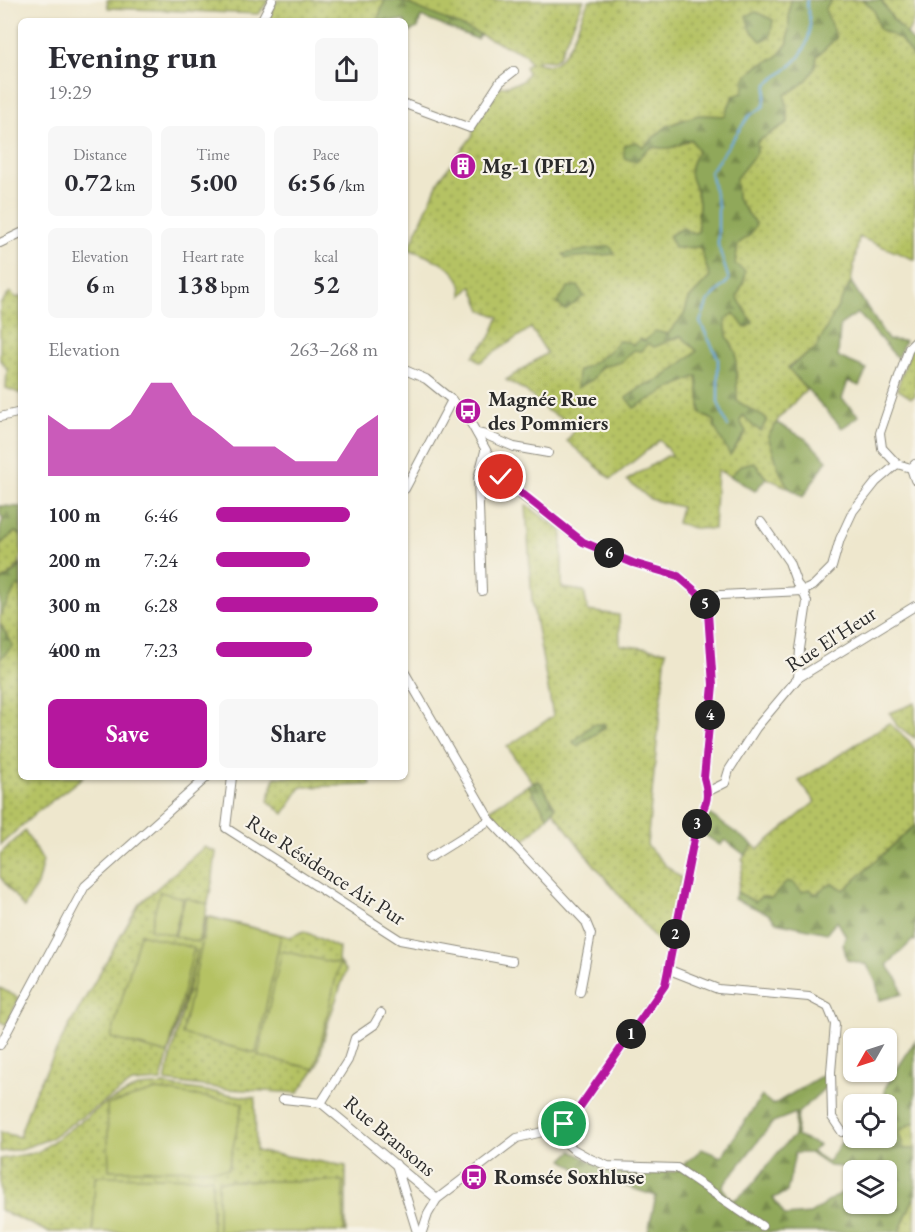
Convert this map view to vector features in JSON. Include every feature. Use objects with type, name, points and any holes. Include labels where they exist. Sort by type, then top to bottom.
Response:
[{"type":"street","points":[[263,18],[272,0]]},
{"type":"street","points":[[408,105],[470,128],[500,82],[514,71]]},
{"type":"street","points":[[0,243],[18,234]]},
{"type":"street","points":[[915,342],[909,348],[880,433],[882,448],[897,464],[913,466],[915,480]]},
{"type":"street","points":[[408,371],[426,379],[452,400],[477,434],[501,477],[583,542],[633,563],[678,576],[701,596],[708,613],[713,685],[704,778],[707,804],[698,819],[665,985],[575,1114],[564,1124],[551,1130],[517,1138],[437,1199],[422,1232]]},
{"type":"street","points":[[408,483],[452,400]]},
{"type":"street","points":[[0,417],[18,413]]},
{"type":"street","points":[[477,434],[486,435],[514,447],[548,453]]},
{"type":"street","points":[[482,591],[478,478],[485,451]]},
{"type":"street","points":[[701,596],[803,591],[813,586],[832,567],[840,539],[853,511],[876,482],[897,464]]},
{"type":"street","points":[[761,522],[789,562],[807,602],[798,678]]},
{"type":"street","name":"Rue El'Heur","points":[[707,792],[725,783],[729,770],[756,728],[798,678],[915,606]]},
{"type":"street","points":[[408,679],[489,820],[586,922],[591,934],[580,992]]},
{"type":"street","points":[[0,1045],[85,886],[204,780]]},
{"type":"street","name":"Rue Résidence Air Pur","points":[[232,780],[226,828],[400,940],[512,961]]},
{"type":"street","points":[[429,858],[489,820]]},
{"type":"street","points":[[667,969],[718,989],[809,997],[828,1007],[835,1024],[831,1072],[832,1117],[842,1132]]},
{"type":"street","points":[[321,1103],[348,1060],[355,1038],[374,1025],[381,1013]]},
{"type":"street","name":"Rue Bransons","points":[[283,1099],[321,1103],[437,1199]]},
{"type":"street","points":[[551,1130],[573,1149],[608,1166],[677,1168],[762,1226]]},
{"type":"street","points":[[396,1164],[417,1232]]},
{"type":"green space","points":[[107,0],[269,0],[259,14],[108,8]]},
{"type":"green space","points":[[277,0],[385,0],[378,18],[268,18]]},
{"type":"green space","points":[[385,0],[399,0],[480,34],[477,39],[421,17],[418,28],[408,32],[408,18],[378,18]]},
{"type":"green space","points":[[399,0],[584,0],[559,56],[553,61],[535,62],[549,65],[556,62],[568,48],[589,0],[790,0],[788,43],[777,57],[758,66],[743,94],[733,96],[725,116],[697,116],[669,126],[646,145],[635,162],[651,148],[673,147],[691,139],[698,151],[690,172],[699,202],[697,222],[699,231],[693,234],[683,228],[670,235],[674,248],[700,247],[710,277],[689,299],[684,315],[668,334],[633,346],[619,341],[600,358],[578,371],[592,380],[601,367],[621,362],[634,350],[648,343],[654,347],[681,336],[697,351],[663,378],[645,385],[626,398],[668,389],[697,376],[701,414],[716,421],[730,455],[746,432],[740,421],[743,415],[753,426],[761,430],[767,420],[737,401],[736,353],[727,336],[725,320],[734,313],[744,280],[735,264],[738,244],[750,235],[756,224],[737,199],[736,178],[757,152],[757,142],[788,122],[785,95],[807,80],[814,70],[817,56],[836,38],[825,9],[831,0],[863,0],[874,10],[879,29],[900,38],[915,60],[915,260],[859,237],[851,282],[816,348],[788,367],[806,390],[780,417],[768,436],[780,472],[789,488],[766,478],[754,462],[742,465],[730,476],[717,470],[714,529],[693,528],[677,523],[681,507],[650,499],[627,480],[667,456],[673,457],[660,440],[611,479],[567,441],[577,427],[546,410],[526,391],[506,380],[547,353],[531,328],[480,362],[473,356],[490,338],[499,317],[482,310],[472,286],[462,296],[458,277],[445,265],[409,249],[439,180],[473,135],[473,129],[500,87],[521,82],[528,73],[525,67],[530,63],[525,54]]},
{"type":"green space","points":[[790,0],[831,0],[825,9],[836,38],[817,56],[814,70],[807,80],[785,95],[788,122],[757,142],[757,152],[736,178],[737,199],[756,224],[750,235],[738,244],[735,264],[745,271],[737,297],[753,323],[745,328],[734,313],[725,320],[727,336],[736,353],[737,401],[767,419],[761,431],[743,415],[740,421],[746,432],[730,455],[714,426],[715,421],[701,414],[697,376],[634,408],[626,398],[645,385],[663,378],[697,351],[681,336],[654,347],[648,343],[641,351],[634,350],[621,362],[601,367],[592,380],[577,388],[578,371],[600,358],[619,341],[633,345],[640,339],[645,341],[655,331],[668,334],[684,315],[689,299],[710,277],[700,247],[674,248],[670,235],[683,228],[693,234],[699,231],[697,222],[699,202],[690,172],[698,151],[691,139],[673,147],[651,147],[636,162],[624,158],[624,145],[637,142],[643,147],[667,126],[698,115],[725,116],[733,96],[743,93],[745,78],[758,66],[777,57],[788,43]]},
{"type":"green space","points":[[863,0],[881,0],[892,18],[915,44],[915,60],[900,39],[879,29],[874,10]]},
{"type":"green space","points":[[881,0],[915,0],[915,18],[907,35],[892,18]]},
{"type":"green space","points":[[756,12],[773,20],[770,37],[761,41],[751,30],[746,16]]},
{"type":"green space","points":[[610,246],[615,254],[566,258],[563,254]]},
{"type":"green space","points":[[851,282],[888,340],[905,341],[897,358],[858,313],[840,325],[838,357],[867,369],[859,386],[848,381],[842,399],[859,416],[842,428],[788,368],[816,348]]},
{"type":"green space","points":[[578,286],[584,296],[565,310],[557,303],[568,287]]},
{"type":"green space","points":[[10,292],[18,298],[18,393],[6,388],[7,369],[0,359],[0,304]]},
{"type":"green space","points":[[915,345],[915,396],[911,398],[897,389],[911,348]]},
{"type":"green space","points":[[777,423],[806,439],[827,460],[803,497],[789,488],[780,472],[768,436]]},
{"type":"green space","points":[[754,462],[766,478],[755,491],[730,476],[742,465]]},
{"type":"green space","points":[[526,505],[562,531],[562,588],[584,591],[588,611],[619,615],[620,645],[666,651],[647,845],[681,878],[665,950],[582,850],[553,811],[555,807],[539,781],[532,782],[507,747],[553,716],[532,601]]},
{"type":"green space","points":[[0,506],[18,507],[18,534],[15,532],[0,544],[3,518],[0,515]]},
{"type":"green space","points":[[15,532],[18,534],[18,566],[0,582],[0,544]]},
{"type":"green space","points":[[18,568],[18,586],[0,616],[0,582]]},
{"type":"green space","points":[[18,586],[18,780],[79,780],[36,813],[0,845],[0,659],[13,645],[0,624],[0,616]]},
{"type":"green space","points":[[0,624],[13,646],[0,659]]},
{"type":"green space","points":[[915,703],[915,738],[897,726],[890,713]]},
{"type":"green space","points":[[889,723],[909,741],[915,750],[915,825],[844,890],[832,883],[816,894],[801,892],[793,883],[772,898],[761,897],[755,902],[737,892],[744,862],[742,859],[753,845],[758,849],[815,802],[799,781]]},
{"type":"green space","points":[[593,724],[605,724],[605,728],[577,746],[573,742]]},
{"type":"green space","points":[[274,780],[369,780],[371,785],[301,787],[284,814],[268,801]]},
{"type":"green space","points":[[539,781],[555,807],[548,817],[528,785]]},
{"type":"green space","points":[[528,785],[548,817],[518,847],[490,809]]},
{"type":"green space","points":[[709,814],[753,845],[745,855],[725,840],[720,845],[700,832]]},
{"type":"green space","points":[[915,825],[915,941],[913,940],[887,965],[899,981],[902,994],[880,1000],[876,982],[867,965],[847,960],[843,943],[846,936],[837,921],[827,933],[776,922],[769,914],[734,899],[737,892],[755,902],[761,897],[772,898],[787,881],[793,883],[802,892],[809,889],[816,894],[832,883],[844,890]]},
{"type":"green space","points":[[25,831],[43,861],[37,885],[24,908],[0,877],[0,854]]},
{"type":"green space","points":[[204,847],[216,852],[200,942],[207,916],[290,937],[304,931],[339,948],[338,961],[346,971],[327,1026],[318,1065],[298,1093],[226,1089],[165,1081],[198,949],[161,1081],[132,1083],[49,1139],[21,1149],[0,1152],[0,1132],[19,1137],[34,1094],[63,1037],[139,904]]},
{"type":"green space","points":[[160,892],[183,898],[174,935],[150,929]]},
{"type":"green space","points":[[185,898],[208,904],[198,942],[175,936]]},
{"type":"green space","points":[[208,917],[281,935],[256,1053],[182,1034]]},
{"type":"green space","points":[[140,934],[194,948],[168,1054],[111,1038]]},
{"type":"green space","points":[[282,951],[339,964],[315,1069],[258,1056]]},
{"type":"green space","points":[[0,988],[19,998],[6,1025],[0,1021]]},
{"type":"green space","points":[[915,1041],[915,1122],[898,1131],[904,1149],[915,1149],[915,1195],[899,1232],[648,1232],[656,1196],[583,1173],[563,1160],[572,1151],[602,1168],[675,1172],[702,1149],[721,1157],[762,1096],[773,1105],[826,1073],[827,1086],[798,1113],[796,1136],[819,1145],[812,1152],[828,1162],[843,1140],[843,1148],[897,1148],[897,1094],[885,1094],[885,1088],[889,1082],[897,1082],[897,1069]],"holes":[[[796,1113],[794,1136],[750,1187],[732,1201],[722,1187],[773,1122]]]},
{"type":"green space","points":[[164,1085],[255,1098],[256,1151],[346,1166],[346,1232],[48,1232],[0,1210],[0,1159],[38,1152],[106,1103],[138,1087]]},
{"type":"green space","points":[[157,1090],[243,1103],[228,1169],[109,1170],[107,1105]]},
{"type":"green space","points":[[915,1122],[915,1149],[904,1149],[898,1131]]},
{"type":"green space","points":[[95,1176],[212,1178],[212,1232],[93,1232]]},
{"type":"green space","points":[[218,1181],[343,1181],[344,1232],[218,1232]]},
{"type":"green space","points":[[915,1195],[915,1232],[899,1232]]},
{"type":"waterway","points":[[728,427],[718,402],[718,358],[700,322],[708,301],[729,280],[718,245],[718,206],[710,172],[749,116],[764,106],[767,84],[791,66],[807,44],[810,21],[807,0]]},
{"type":"place","name":"Mg-1 (PFL2)","points":[[463,166]]},
{"type":"place","name":"Magnée Rue des Pommiers","points":[[468,411]]},
{"type":"place","name":"Romsée Soxhluse","points":[[474,1177]]},
{"type":"route","points":[[501,477],[583,542],[633,563],[678,576],[701,596],[708,613],[713,685],[704,778],[707,804],[698,819],[665,985],[575,1114],[564,1124]]}]
